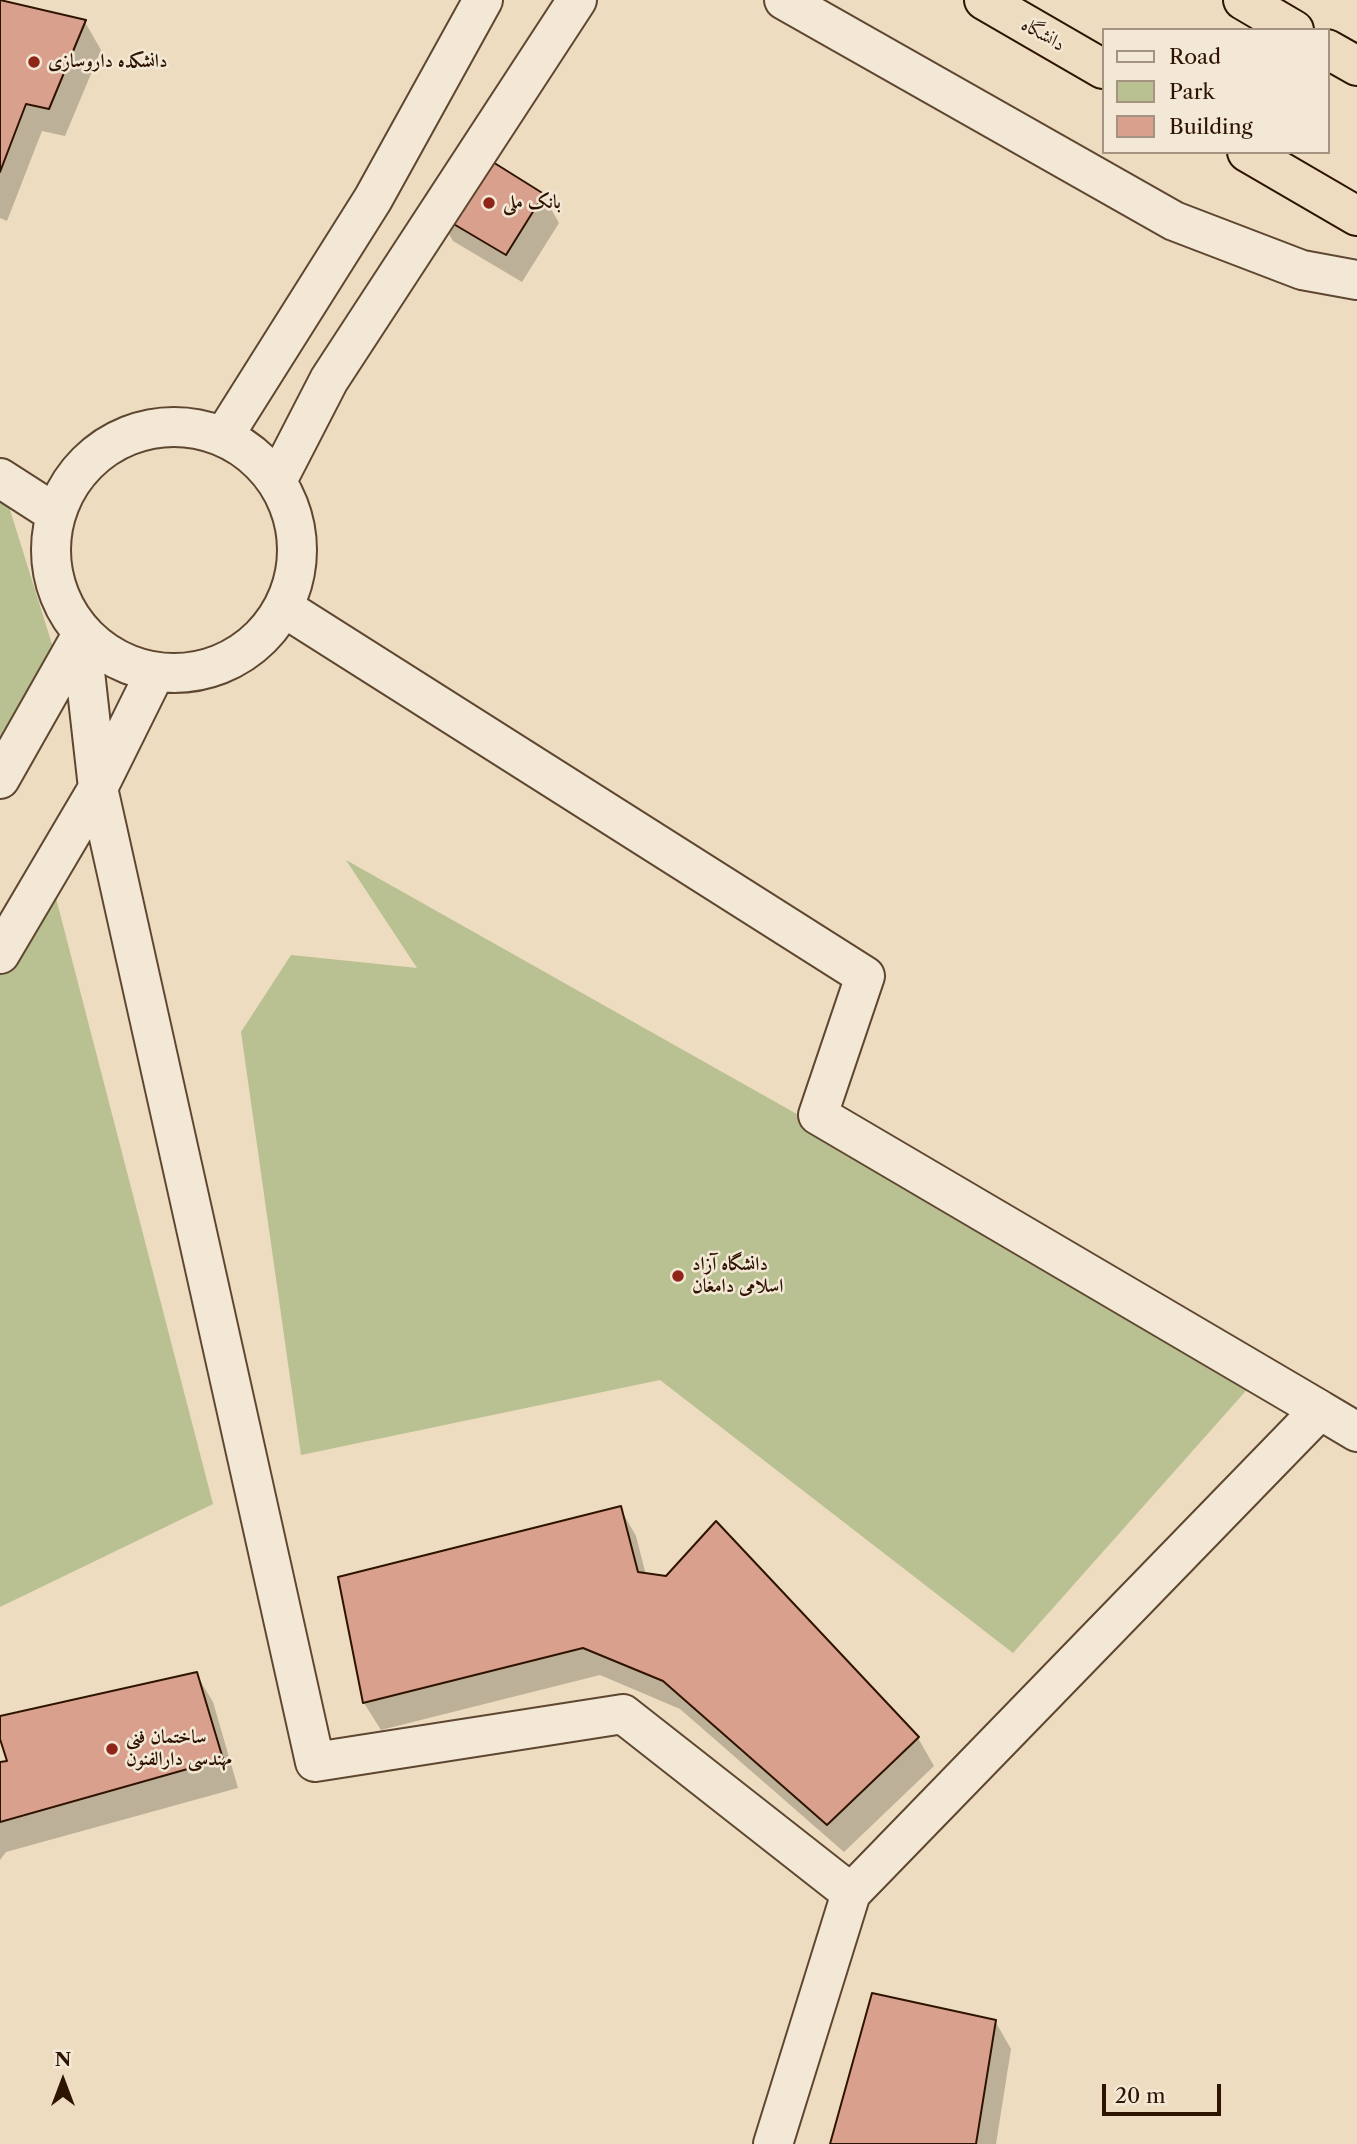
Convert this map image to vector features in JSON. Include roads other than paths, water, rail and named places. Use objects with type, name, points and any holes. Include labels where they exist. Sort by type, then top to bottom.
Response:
[{"type":"highway","name":"دانشگاه","points":[[984,0],[1102,68]]},
{"type":"highway","points":[[1243,0],[1291,28]]},
{"type":"highway","points":[[1329,50],[1357,66]]},
{"type":"highway","points":[[1250,154],[1357,216]]},
{"type":"street","points":[[225,434],[373,199],[483,0]]},
{"type":"street","points":[[278,479],[330,380],[577,0]]},
{"type":"street","points":[[784,0],[1174,221],[1303,270],[1357,280]]},
{"type":"street","points":[[81,636],[154,676],[231,664],[286,609],[300,543],[278,479],[225,434],[155,425],[92,454],[53,512],[50,578],[81,636],[99,788],[316,1762],[623,1714],[851,1893]]},
{"type":"street","points":[[0,478],[53,512]]},
{"type":"street","points":[[286,609],[864,976],[818,1115],[1357,1432]]},
{"type":"street","points":[[0,779],[81,636]]},
{"type":"street","points":[[0,954],[99,788],[154,676]]},
{"type":"street","points":[[774,2144],[851,1893],[1320,1410]]},
{"type":"place","name":"دانشکده داروسازی","points":[[34,62]]},
{"type":"place","name":"بانک ملی","points":[[489,203]]},
{"type":"place","name":"دانشگاه آزاد اسلامی دامغان","points":[[678,1276]]},
{"type":"place","name":"ساختمان فنی مهندسی دارالفنون","points":[[112,1749]]}]
